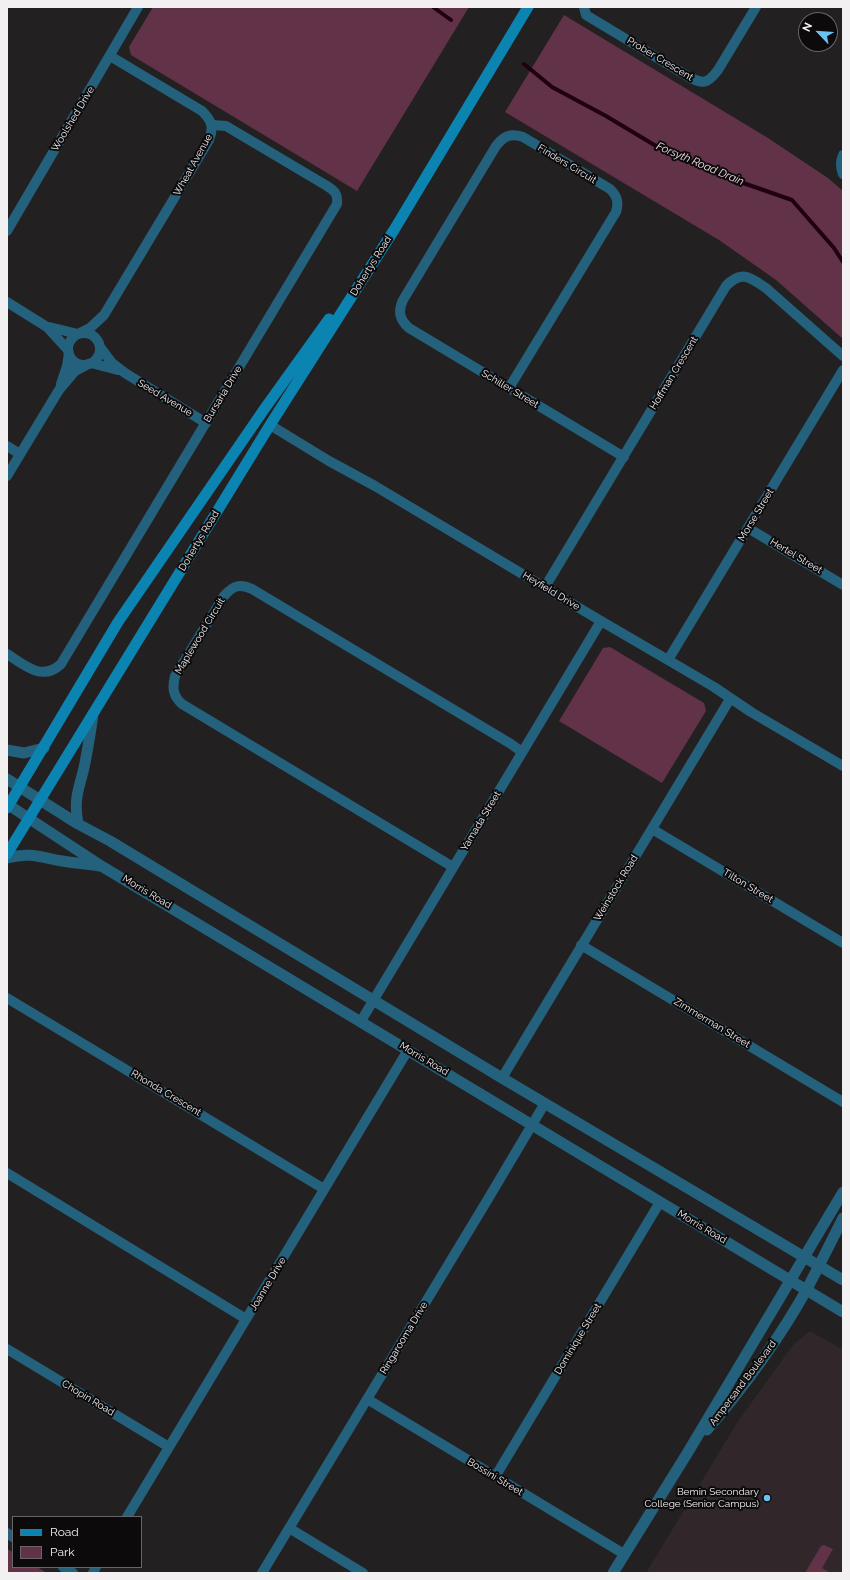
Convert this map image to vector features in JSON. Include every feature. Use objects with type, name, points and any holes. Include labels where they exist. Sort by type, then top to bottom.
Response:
[{"type":"main road","name":"Dohertys Road","points":[[7,854],[270,424],[394,230],[528,7]]},
{"type":"main road","name":"Dohertys Road","points":[[8,806],[118,622],[258,418],[394,230]]},
{"type":"main road","name":"Heyfield Drive","points":[[258,418],[270,424]]},
{"type":"street","name":"Woolshed Drive","points":[[7,231],[138,7]]},
{"type":"street","name":"Prober Crescent","points":[[584,7],[586,15],[698,82],[705,82],[711,79],[756,7]]},
{"type":"street","name":"Wheat Avenue","points":[[79,334],[97,322],[106,311],[209,140],[212,132],[212,125],[209,118],[202,111],[110,56]]},
{"type":"street","name":"Bursaria Drive","points":[[7,654],[34,670],[41,672],[49,672],[61,664],[333,213],[337,204],[338,197],[335,191],[226,126],[212,125]]},
{"type":"street","name":"Finders Circuit","points":[[400,316],[400,307],[403,300],[502,138],[507,135],[516,134],[523,137],[610,189],[617,199],[618,206],[616,212],[509,388]]},
{"type":"street","points":[[843,155],[840,169],[843,174]]},
{"type":"street","name":"Hoffman Crescent","points":[[545,587],[726,286],[733,279],[746,276],[754,280],[843,356]]},
{"type":"street","points":[[7,302],[47,327],[68,351],[74,361],[83,365],[90,363]]},
{"type":"street","name":"Wheat Avenue","points":[[100,345],[100,332],[106,311]]},
{"type":"street","name":"Schiller Street","points":[[400,316],[409,328],[624,457]]},
{"type":"street","points":[[47,327],[79,334]]},
{"type":"street","points":[[7,476],[59,390],[75,371],[90,363],[99,354],[100,345],[94,336],[85,332],[71,339],[64,375],[59,390]]},
{"type":"street","name":"Seed Avenue","points":[[100,345],[112,363],[125,374]]},
{"type":"street","name":"Seed Avenue","points":[[90,363],[110,367],[125,374],[206,423]]},
{"type":"street","name":"Morse Street","points":[[668,660],[843,370]]},
{"type":"street","name":"Heyfield Drive","points":[[270,424],[329,461],[375,486],[714,687],[730,699],[843,766]]},
{"type":"street","points":[[7,446],[20,454]]},
{"type":"street","name":"Hertel Street","points":[[748,528],[843,585]]},
{"type":"street","name":"Maplewood Circuit","points":[[453,868],[182,704],[176,699],[173,693],[175,676],[224,596],[236,586],[244,585],[522,752]]},
{"type":"street","name":"Yamada Street","points":[[361,1021],[601,621]]},
{"type":"street","name":"Weinstock Road","points":[[502,1078],[730,699]]},
{"type":"street","points":[[78,824],[76,794],[85,764],[93,714]]},
{"type":"street","points":[[7,750],[24,753],[44,748]]},
{"type":"street","points":[[7,779],[78,824],[110,841],[502,1078],[843,1280]]},
{"type":"street","name":"Morris Road","points":[[8,806],[103,867],[843,1312]]},
{"type":"street","name":"Tilton Street","points":[[652,829],[843,943]]},
{"type":"street","points":[[7,858],[20,854],[34,854],[62,861],[103,867]]},
{"type":"street","name":"Zimmerman Street","points":[[581,945],[843,1102]]},
{"type":"street","name":"Rhonda Crescent","points":[[7,998],[324,1189]]},
{"type":"street","name":"Joanne Drive","points":[[128,1516],[408,1050]]},
{"type":"street","name":"Ringarooma Drive","points":[[262,1573],[545,1103]]},
{"type":"street","points":[[7,1173],[246,1318]]},
{"type":"street","name":"Ampersand Boulevard","points":[[613,1573],[688,1452],[843,1192]]},
{"type":"street","name":"Dominique Street","points":[[495,1477],[660,1202]]},
{"type":"street","name":"Ampersand Boulevard","points":[[688,1452],[722,1413],[760,1364],[806,1290],[843,1218]]},
{"type":"street","name":"Chopin Road","points":[[7,1349],[169,1447]]},
{"type":"street","name":"Bossini Street","points":[[367,1399],[624,1554]]},
{"type":"street","points":[[289,1528],[363,1573]]},
{"type":"shaded area","name":"Bemin Secondary College (Senior Campus)","points":[[810,1331],[843,1350],[843,1573],[646,1573],[737,1423],[793,1345]]},
{"type":"green space","points":[[153,7],[469,7],[357,191],[131,55],[129,47]]},
{"type":"green space","points":[[564,15],[768,138],[828,178],[843,191],[843,339],[776,280],[719,240],[505,112]]},
{"type":"green space","points":[[610,647],[704,703],[706,711],[662,783],[559,721],[603,648]]},
{"type":"green space","points":[[824,1545],[833,1549],[822,1568],[831,1573],[805,1573],[821,1546]]},
{"type":"green space","points":[[7,1549],[12,1552],[12,1568],[39,1568],[47,1573],[7,1573]]},
{"type":"waterway","name":"Forsyth Road Drain","points":[[433,7],[451,20]]},
{"type":"waterway","name":"Forsyth Road Drain","points":[[524,64],[552,87],[606,116],[666,152],[726,177],[792,200],[834,248],[843,262]]},
{"type":"place","name":"Bemin Secondary College (Senior Campus)","points":[[767,1498]]}]
